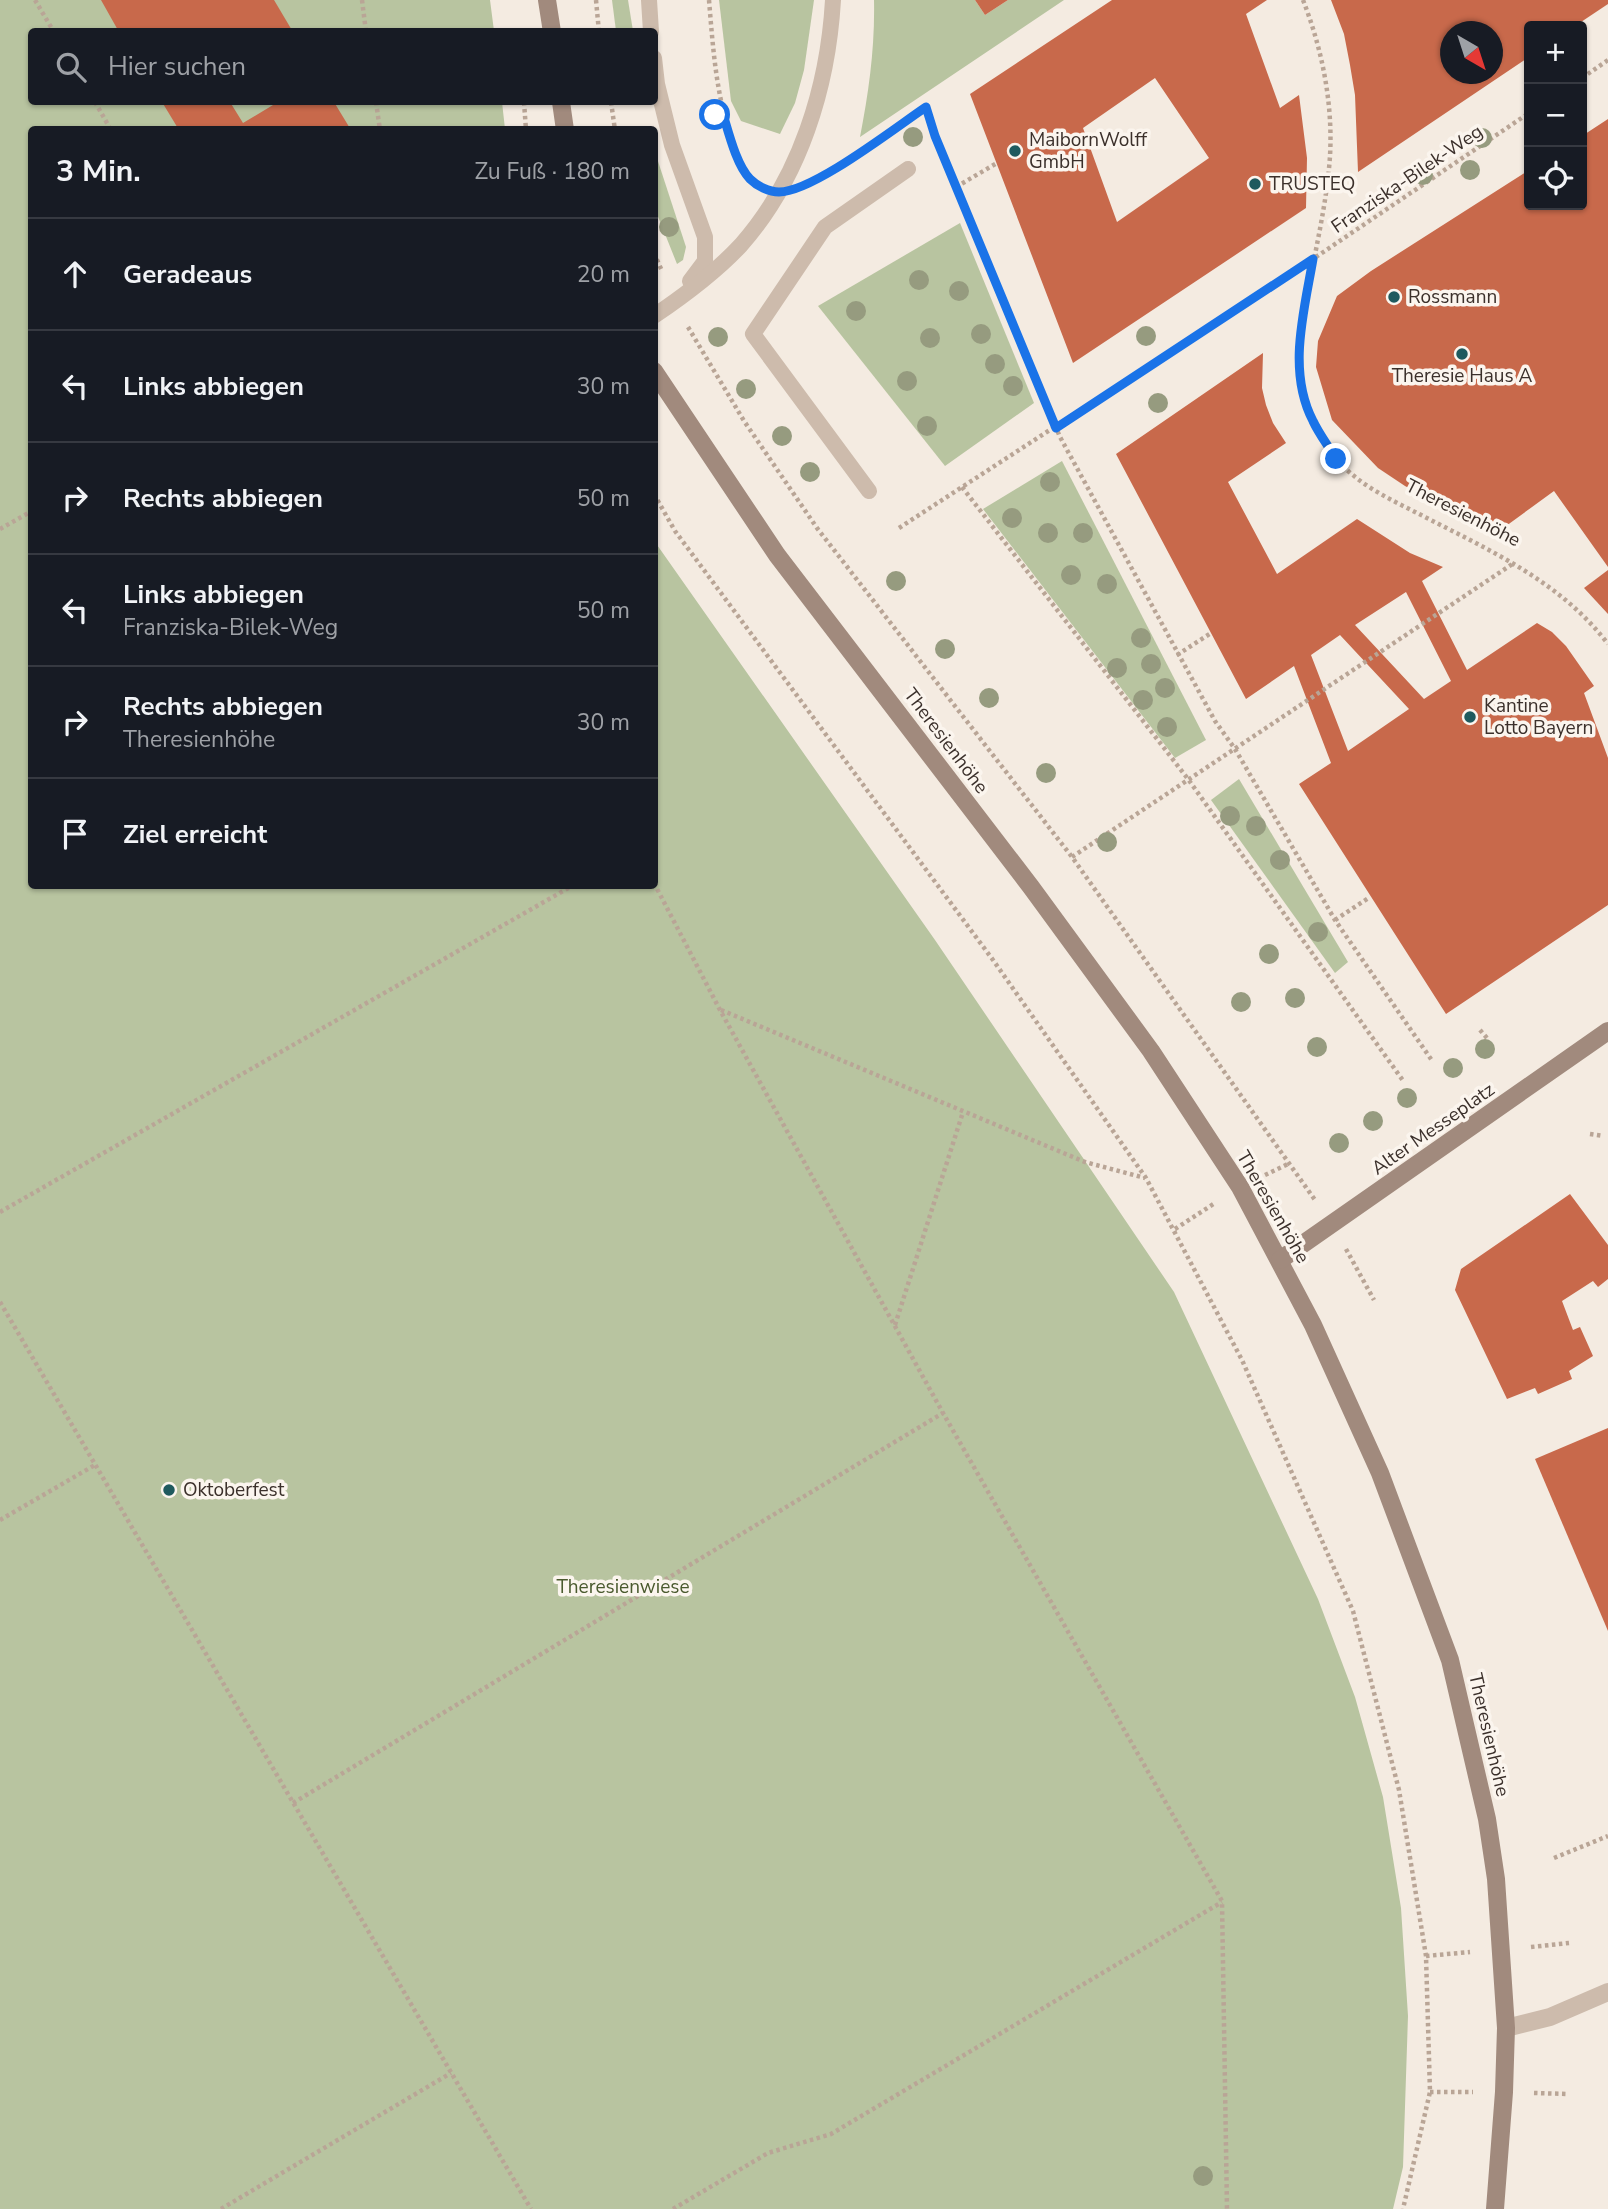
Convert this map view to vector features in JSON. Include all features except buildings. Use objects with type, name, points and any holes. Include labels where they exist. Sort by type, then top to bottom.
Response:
[{"type":"main road","points":[[547,0],[551,28]]},
{"type":"main road","points":[[561,105],[564,126]]},
{"type":"main road","name":"Theresienhöhe","points":[[658,377],[777,555],[1031,887],[1151,1051],[1240,1187],[1313,1325],[1380,1473],[1450,1660],[1487,1819],[1496,1879],[1506,2028],[1495,2208]]},
{"type":"main road","name":"Alter Messeplatz","points":[[1280,1260],[1608,1031]]},
{"type":"street","points":[[1506,2028],[1550,2017],[1608,1992]]},
{"type":"lane","points":[[649,0],[652,28]]},
{"type":"lane","points":[[658,313],[674,303],[740,245],[780,192],[811,120],[824,73],[831,37],[833,0]]},
{"type":"lane","points":[[658,88],[673,145],[705,237],[705,261],[674,303]]},
{"type":"lane","points":[[869,491],[753,334],[825,227],[908,169]]},
{"type":"path","points":[[35,0],[52,28]]},
{"type":"path","points":[[362,0],[366,28]]},
{"type":"path","points":[[596,0],[599,28]]},
{"type":"path","points":[[709,0],[722,111],[741,166],[749,178],[761,187],[780,192],[819,179],[926,107],[956,187],[1056,428],[1215,721],[1235,749],[1335,920],[1433,1062]]},
{"type":"path","name":"Theresienhöhe","points":[[1303,0],[1327,85],[1331,135],[1325,202],[1299,342],[1301,389],[1312,421],[1336,459],[1373,490],[1515,563],[1567,599],[1591,622],[1608,644]]},
{"type":"path","points":[[1587,75],[1608,60]]},
{"type":"path","points":[[97,105],[109,126]]},
{"type":"path","points":[[376,105],[379,126]]},
{"type":"path","points":[[524,105],[526,126]]},
{"type":"path","points":[[611,105],[614,126]]},
{"type":"path","points":[[715,115],[722,111]]},
{"type":"path","name":"Franziska-Bilek-Weg","points":[[899,528],[1313,259],[1524,116]]},
{"type":"path","points":[[956,187],[997,163]]},
{"type":"path","points":[[658,263],[674,303],[744,421],[817,528],[1072,857],[1290,1163]]},
{"type":"path","points":[[962,487],[1188,779],[1404,1082]]},
{"type":"path","points":[[658,501],[993,960],[1146,1178],[1242,1360],[1353,1611],[1399,1790],[1426,1956],[1430,2092],[1403,2209]]},
{"type":"path","points":[[658,510],[665,514]]},
{"type":"path","points":[[0,529],[28,513]]},
{"type":"path","points":[[1072,857],[1515,563]]},
{"type":"path","points":[[1177,655],[1211,633]]},
{"type":"path","points":[[0,1212],[567,889]]},
{"type":"path","points":[[657,889],[720,1010],[943,1413],[1222,1901],[1227,2209]]},
{"type":"path","points":[[1335,920],[1370,897]]},
{"type":"path","points":[[720,1010],[1085,1162],[1146,1178]]},
{"type":"path","points":[[1480,1030],[1488,1038]]},
{"type":"path","points":[[895,1326],[963,1112]]},
{"type":"path","points":[[1590,1134],[1603,1136]]},
{"type":"path","points":[[0,1302],[531,2209]]},
{"type":"path","points":[[293,1803],[943,1413]]},
{"type":"path","points":[[0,1520],[95,1465]]},
{"type":"path","points":[[1554,1858],[1608,1836]]},
{"type":"path","points":[[673,2209],[768,2153],[831,2134],[1222,1901]]},
{"type":"path","points":[[221,2209],[451,2073]]},
{"type":"path","points":[[1430,2092],[1464,2092]]},
{"type":"green space","name":"Theresienwiese","points":[[0,0],[490,0],[494,28],[28,28],[28,105],[502,105],[505,126],[28,126],[28,889],[658,889],[658,546],[935,940],[1174,1292],[1318,1599],[1355,1697],[1383,1797],[1401,1908],[1408,2016],[1403,2167],[1393,2209],[0,2209]]},
{"type":"green space","points":[[612,0],[628,0],[633,28],[616,28]]},
{"type":"green space","points":[[719,0],[814,0],[804,70],[795,103],[780,134],[741,121],[731,101]]},
{"type":"green space","points":[[874,0],[975,0],[985,15],[1008,0],[1064,0],[860,137],[871,69]]},
{"type":"green space","points":[[658,161],[686,247],[683,260],[677,264],[658,216]]},
{"type":"green space","points":[[960,223],[1034,403],[945,466],[818,306]]},
{"type":"green space","points":[[1062,461],[1206,740],[1175,758],[983,509]]},
{"type":"green space","points":[[1239,779],[1348,962],[1335,973],[1211,800]]},
{"type":"place","name":"MaibornWolff GmbH","points":[[1015,151]]},
{"type":"place","name":"TRUSTEQ","points":[[1255,184]]},
{"type":"place","name":"Rossmann","points":[[1394,297]]},
{"type":"place","name":"Theresie Haus A","points":[[1462,354]]},
{"type":"place","name":"Kantine Lotto Bayern","points":[[1470,717]]},
{"type":"place","name":"Oktoberfest","points":[[169,1490]]},
{"type":"route","points":[[715,115],[722,111],[741,166],[749,178],[761,187],[780,192],[819,179],[926,107],[935,136],[1056,428],[1313,259],[1299,342],[1301,389],[1312,421],[1336,459]]}]
